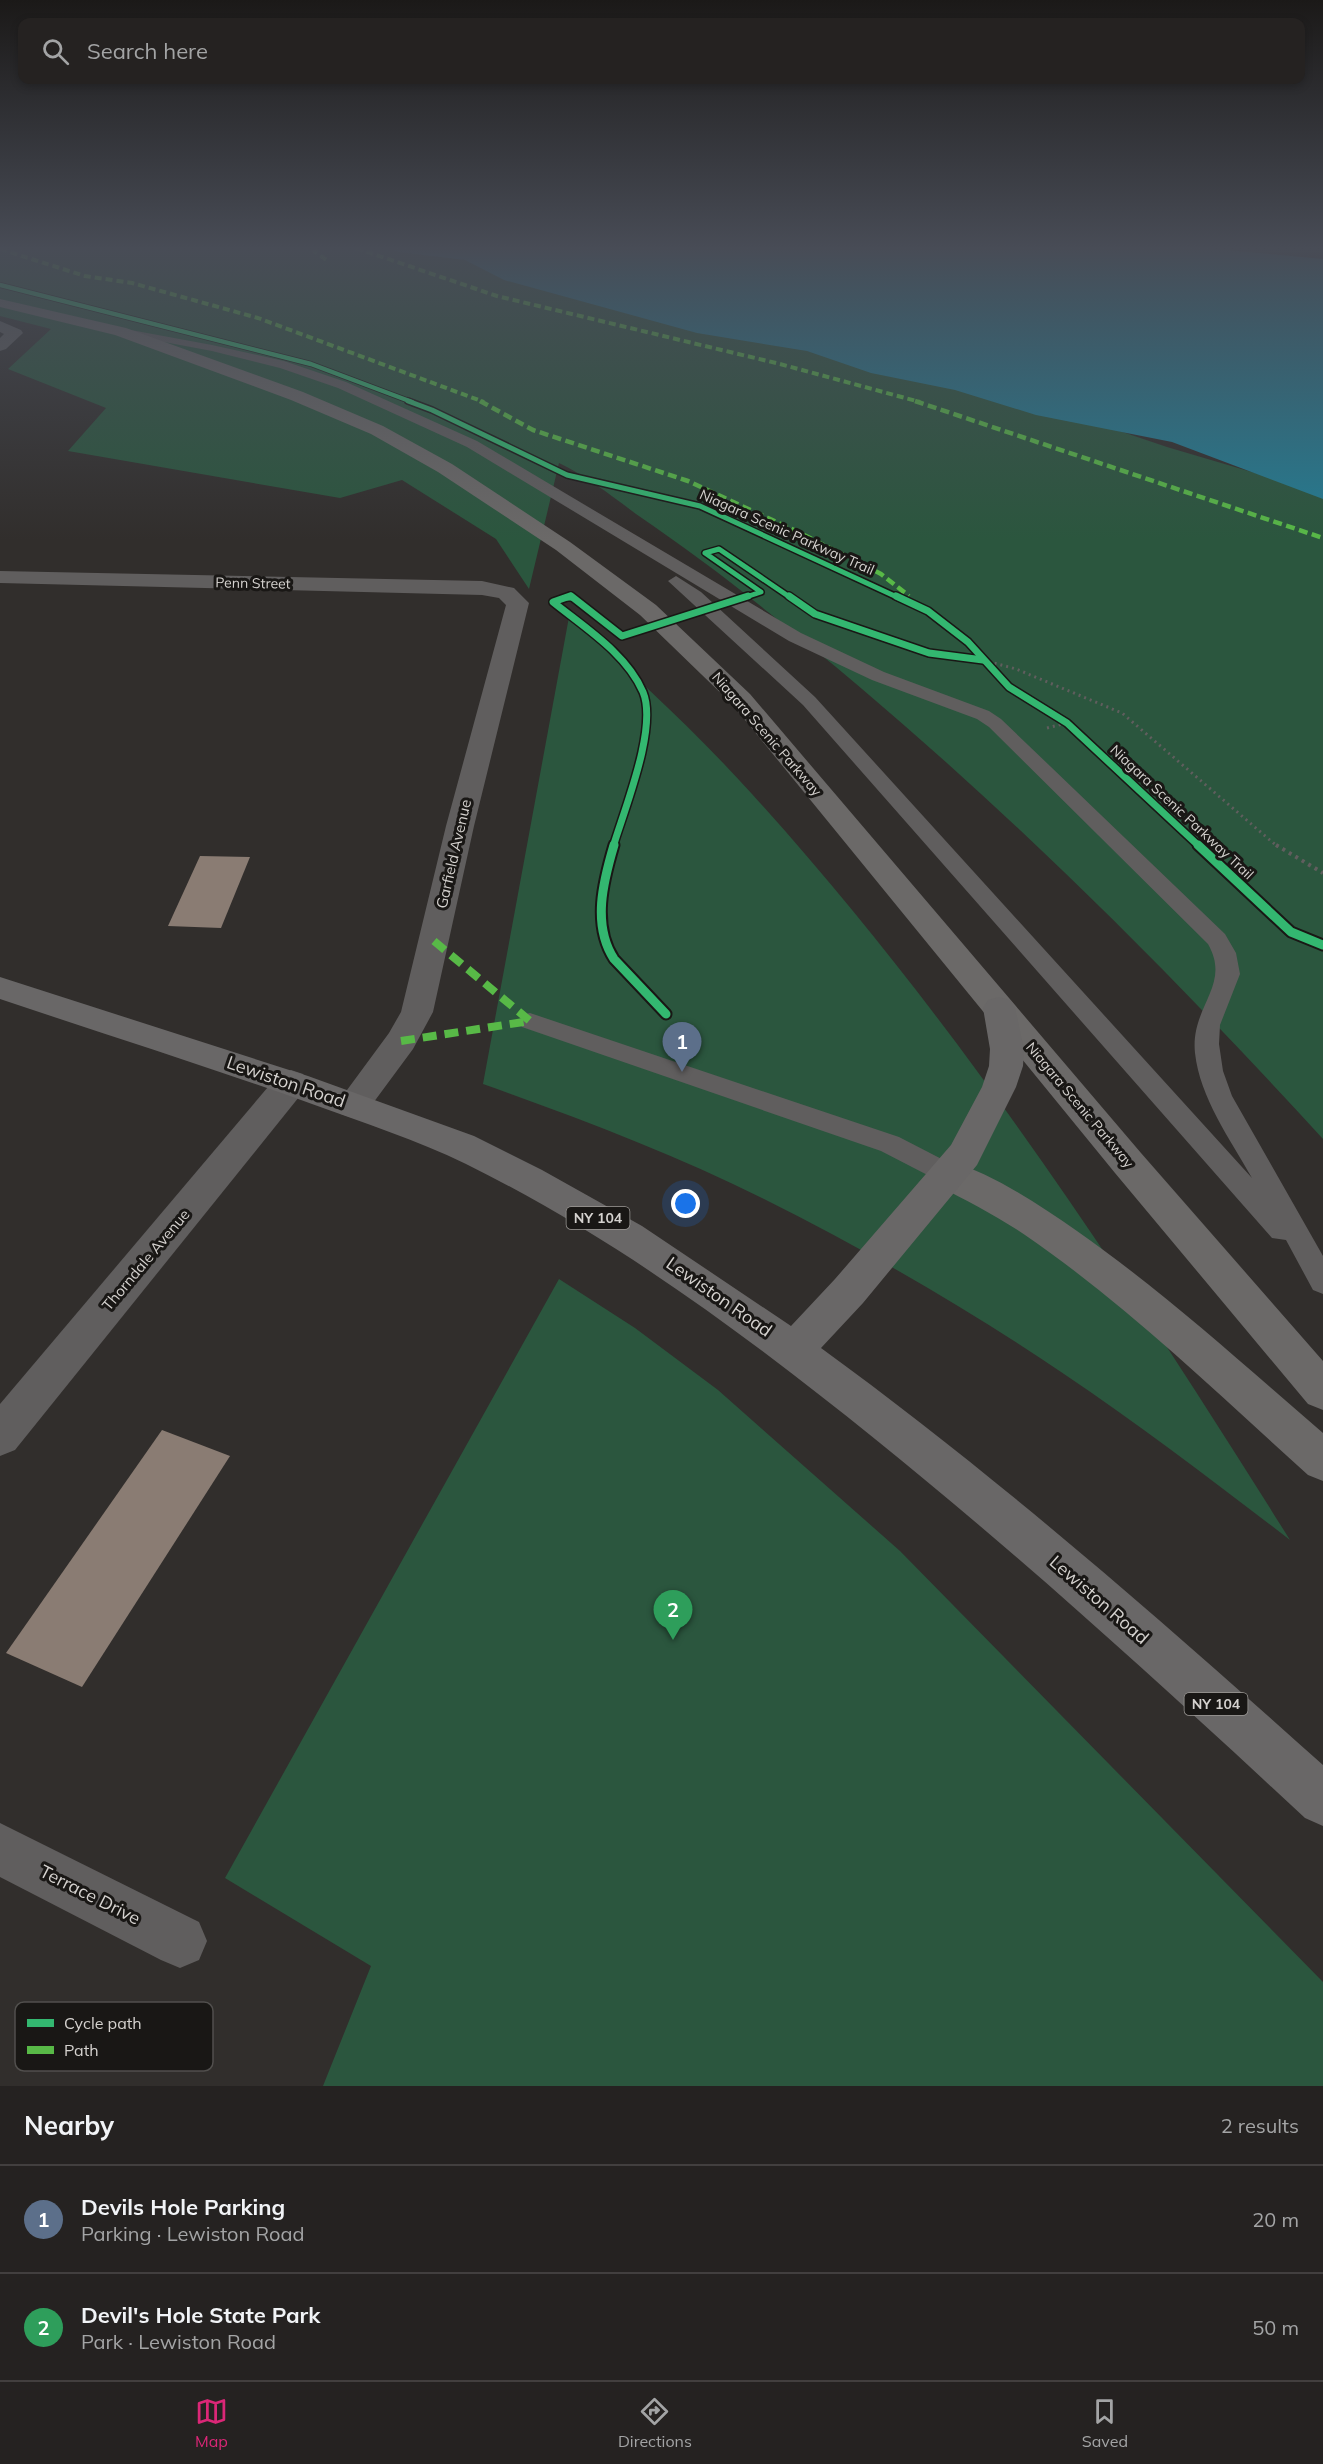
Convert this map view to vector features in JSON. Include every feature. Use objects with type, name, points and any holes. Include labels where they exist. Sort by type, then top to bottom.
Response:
[{"type":"main road","name":"Niagara Scenic Parkway","points":[[159,345],[297,396],[377,430],[446,468],[563,546],[648,610],[695,652],[741,699],[1128,1163],[1323,1391]]},
{"type":"main road","name":"Lewiston Road","points":[[0,988],[291,1083],[472,1150],[542,1185],[674,1266],[794,1350],[950,1471],[1323,1800]]},
{"type":"main road","points":[[794,1350],[849,1292],[950,1175],[977,1134],[999,1088],[1006,1066],[1007,1049],[999,1008]]},
{"type":"main road","points":[[950,1175],[1011,1208],[1081,1254],[1158,1317],[1323,1461]]},
{"type":"street","name":"Penn Street","points":[[0,577],[482,588],[506,593]]},
{"type":"street","name":"Garfield Avenue","points":[[354,1106],[401,1041],[417,1012],[423,994],[460,826],[519,607],[516,598],[506,593]]},
{"type":"street","name":"Thorndale Avenue","points":[[0,1436],[291,1083]]},
{"type":"street","name":"Terrace Drive","points":[[0,1849],[180,1941]]},
{"type":"lane","points":[[198,345],[284,365],[342,386],[472,444],[795,638],[878,676],[983,715],[995,723],[1217,939],[1226,953],[1230,966],[1228,980],[1208,1023],[1206,1047],[1209,1070],[1220,1097],[1323,1282]]},
{"type":"lane","points":[[579,507],[695,596],[809,701],[1310,1260]]},
{"type":"lane","points":[[530,1021],[868,1136],[900,1149],[950,1175]]},
{"type":"path","points":[[974,655],[983,660],[1016,669],[1122,713],[1278,847],[1323,873]]},
{"type":"path","points":[[983,660],[996,673]]},
{"type":"path","points":[[1056,714],[1076,731]]},
{"type":"green space","points":[[33,345],[798,345],[1096,423],[1167,447],[1323,493],[1323,1139],[1125,931],[1056,864],[915,735],[736,586],[579,474],[559,463],[529,589],[496,539],[402,480],[340,498],[68,451],[106,408],[8,369]]},
{"type":"green space","points":[[569,617],[663,703],[752,794],[828,881],[900,970],[1038,1155],[1103,1250],[1290,1540],[1178,1455],[1064,1374],[954,1304],[879,1260],[764,1199],[696,1167],[590,1123],[483,1084]]},
{"type":"green space","points":[[559,1279],[635,1328],[718,1390],[900,1551],[1323,1982],[1323,2086],[323,2086],[371,1966],[225,1878]]},
{"type":"water","points":[[772,345],[1323,345],[1323,499],[1172,442],[1036,415],[955,390],[871,373],[807,351]]},
{"type":"building","points":[[200,856],[250,857],[221,928],[168,926]]},
{"type":"building","points":[[162,1430],[230,1456],[82,1687],[6,1653]]},
{"type":"marked path","points":[[331,345],[491,405],[533,430],[688,481],[796,531],[881,574],[909,596]]},
{"type":"marked path","points":[[702,345],[934,406],[1323,538]]},
{"type":"marked path","points":[[434,941],[530,1021]]},
{"type":"marked path","points":[[401,1041],[530,1021]]},
{"type":"cycle path","name":"Niagara Scenic Parkway Trail","points":[[238,345],[311,364],[432,410],[567,475],[700,506],[928,611],[968,642],[1009,687],[1067,723],[1291,932],[1323,945]]},
{"type":"cycle path","points":[[666,1014],[653,997],[614,959],[608,950],[602,931],[601,909],[604,885],[617,834],[641,759],[646,712],[645,697],[628,668],[590,632],[553,602],[571,596],[622,636],[761,592],[705,553],[719,549],[815,614],[929,653],[983,660]]},
{"type":"place","name":"Devils Hole Parking","points":[[682,1072]]},
{"type":"place","name":"Devil's Hole State Park","points":[[673,1640]]}]
